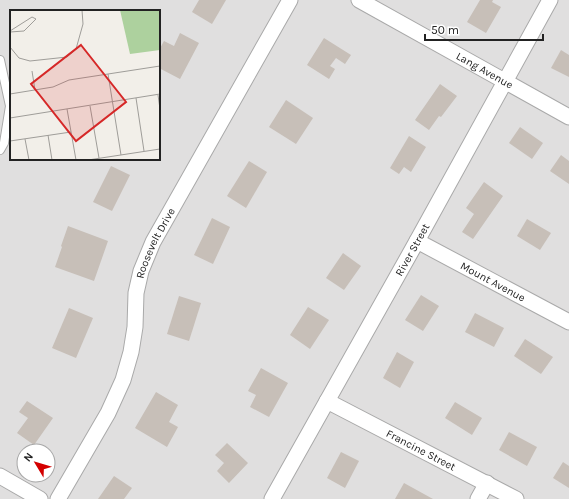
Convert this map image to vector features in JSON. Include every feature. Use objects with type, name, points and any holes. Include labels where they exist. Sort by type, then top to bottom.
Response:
[{"type":"street","name":"Roosevelt Drive","points":[[58,499],[108,413],[123,380],[131,352],[135,327],[136,293],[141,270],[153,242],[290,0]]},
{"type":"street","name":"Lang Avenue","points":[[359,0],[569,117]]},
{"type":"street","name":"River Street","points":[[272,499],[550,0]]},
{"type":"street","name":"Mount Avenue","points":[[417,241],[569,322]]},
{"type":"street","name":"Francine Street","points":[[327,401],[516,499]]},
{"type":"street","points":[[0,476],[40,499]]},
{"type":"street","points":[[478,499],[486,483]]},
{"type":"lane","points":[[0,60],[10,106],[4,143],[0,150]]},
{"type":"shaded area","points":[[0,0],[569,0],[569,499],[0,499]]},
{"type":"building","points":[[199,0],[226,0],[212,24],[192,12]]},
{"type":"building","points":[[480,0],[493,0],[492,2],[501,7],[486,33],[467,22]]},
{"type":"building","points":[[180,33],[199,43],[180,79],[160,69],[160,48],[164,41],[174,46]]},
{"type":"building","points":[[324,38],[351,55],[345,64],[336,58],[330,66],[335,69],[329,79],[307,65]]},
{"type":"building","points":[[561,50],[569,55],[569,77],[551,68]]},
{"type":"building","points":[[440,84],[457,96],[429,130],[415,120]]},
{"type":"building","points":[[286,100],[313,118],[296,144],[269,127]]},
{"type":"building","points":[[520,127],[543,143],[532,159],[509,143]]},
{"type":"building","points":[[409,136],[426,147],[411,172],[404,167],[399,174],[390,168]]},
{"type":"building","points":[[561,155],[569,161],[569,184],[550,171]]},
{"type":"building","points":[[249,161],[267,172],[246,208],[227,196]]},
{"type":"building","points":[[111,166],[130,175],[112,211],[93,202]]},
{"type":"building","points":[[484,182],[503,196],[473,239],[462,232],[474,214],[466,208]]},
{"type":"building","points":[[212,218],[230,227],[213,264],[194,255]]},
{"type":"building","points":[[527,219],[551,233],[540,250],[517,236]]},
{"type":"building","points":[[68,226],[108,241],[94,281],[55,267]]},
{"type":"building","points":[[343,253],[361,266],[344,290],[326,278]]},
{"type":"building","points":[[421,295],[439,306],[423,331],[405,320]]},
{"type":"building","points":[[179,296],[201,303],[189,341],[167,334]]},
{"type":"building","points":[[308,307],[329,320],[310,349],[290,335]]},
{"type":"building","points":[[69,308],[93,318],[76,358],[52,348]]},
{"type":"building","points":[[475,313],[504,328],[494,347],[465,332]]},
{"type":"building","points":[[525,339],[553,357],[541,374],[514,356]]},
{"type":"building","points":[[397,352],[414,362],[400,388],[383,378]]},
{"type":"building","points":[[261,368],[288,383],[269,417],[250,407],[256,395],[248,391]]},
{"type":"building","points":[[156,392],[178,405],[169,422],[178,427],[167,447],[135,428]]},
{"type":"building","points":[[27,401],[53,418],[35,443],[31,443],[17,433],[28,418],[19,412]]},
{"type":"building","points":[[455,402],[482,418],[472,435],[445,418]]},
{"type":"building","points":[[509,432],[537,447],[527,466],[499,450]]},
{"type":"building","points":[[227,443],[248,463],[229,483],[217,471],[224,463],[215,455]]},
{"type":"building","points":[[341,452],[359,461],[345,488],[327,478]]},
{"type":"building","points":[[563,462],[569,466],[569,488],[553,478]]},
{"type":"building","points":[[114,476],[132,488],[124,499],[98,499]]},
{"type":"building","points":[[404,483],[433,499],[395,499]]}]
